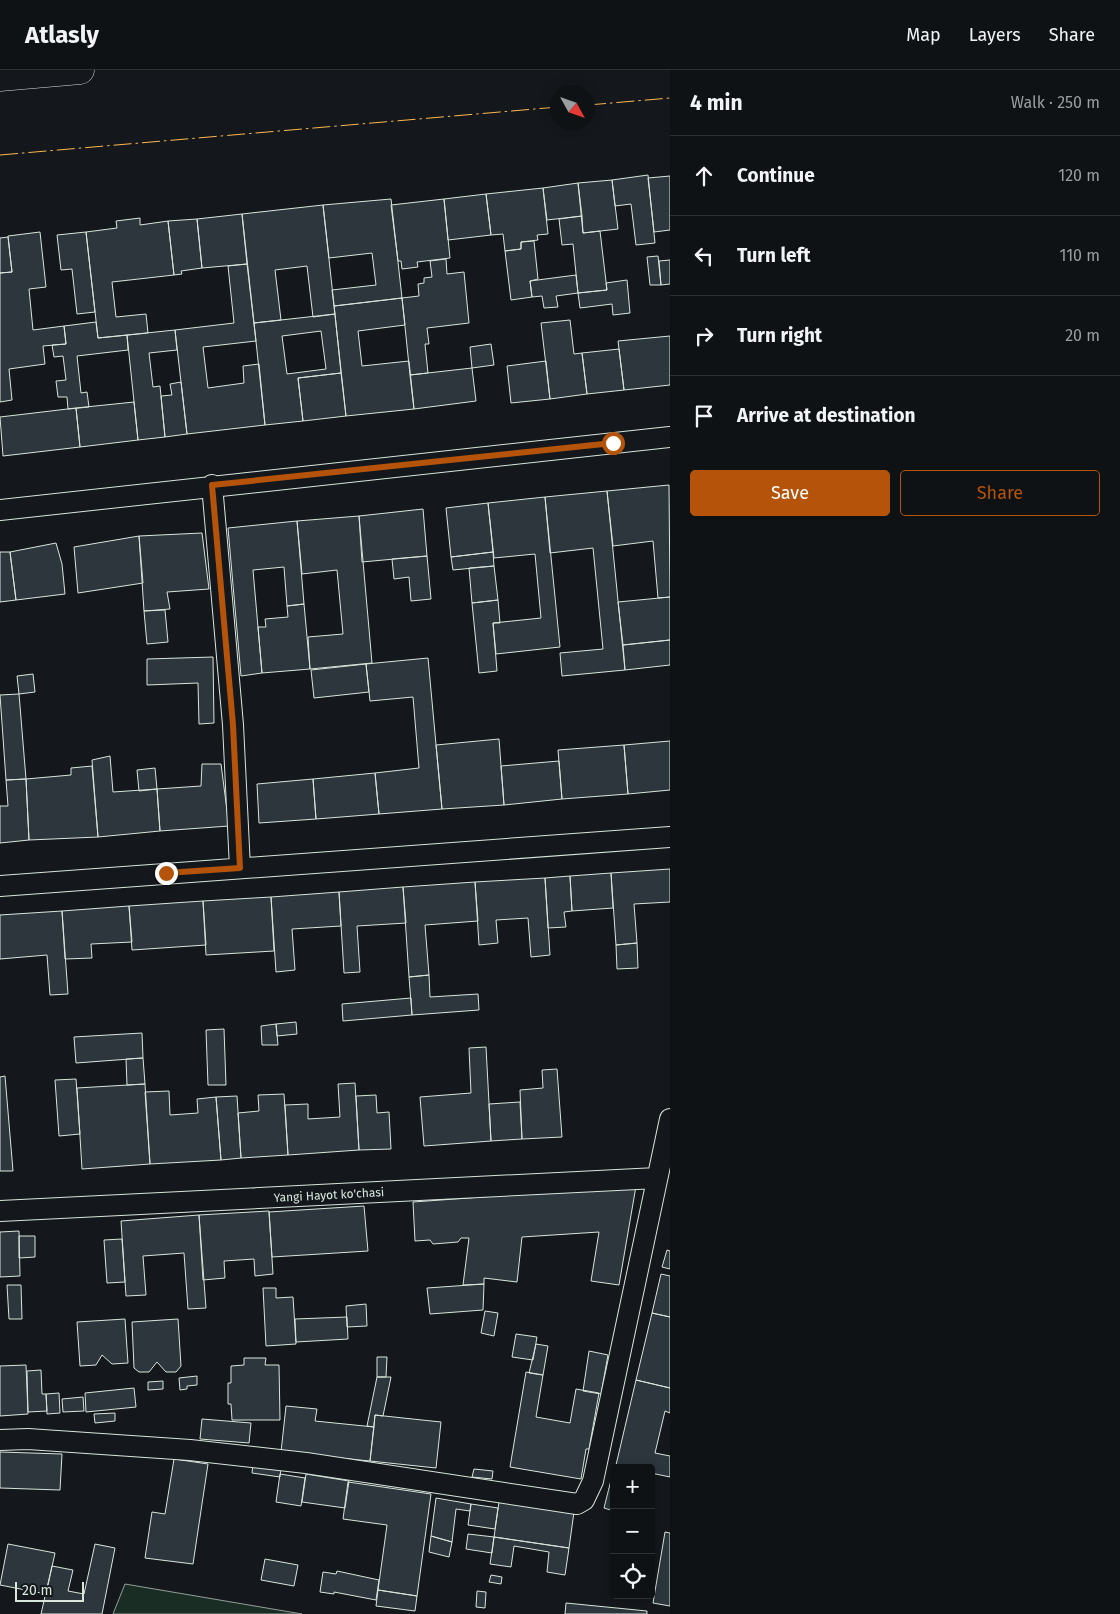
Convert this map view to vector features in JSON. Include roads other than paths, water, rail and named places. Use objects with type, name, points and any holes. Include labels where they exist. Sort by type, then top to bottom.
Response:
[{"type":"main road","points":[[0,77],[80,70]]},
{"type":"street","points":[[0,510],[212,485],[670,437]]},
{"type":"street","points":[[212,485],[233,725],[240,868]]},
{"type":"street","points":[[0,886],[670,837]]},
{"type":"street","points":[[0,1440],[28,1439],[190,1450],[306,1463],[577,1504],[584,1500],[593,1481],[670,1119]]},
{"type":"street","name":"Yangi Hayot ko'chasi","points":[[0,1212],[657,1178]]}]
